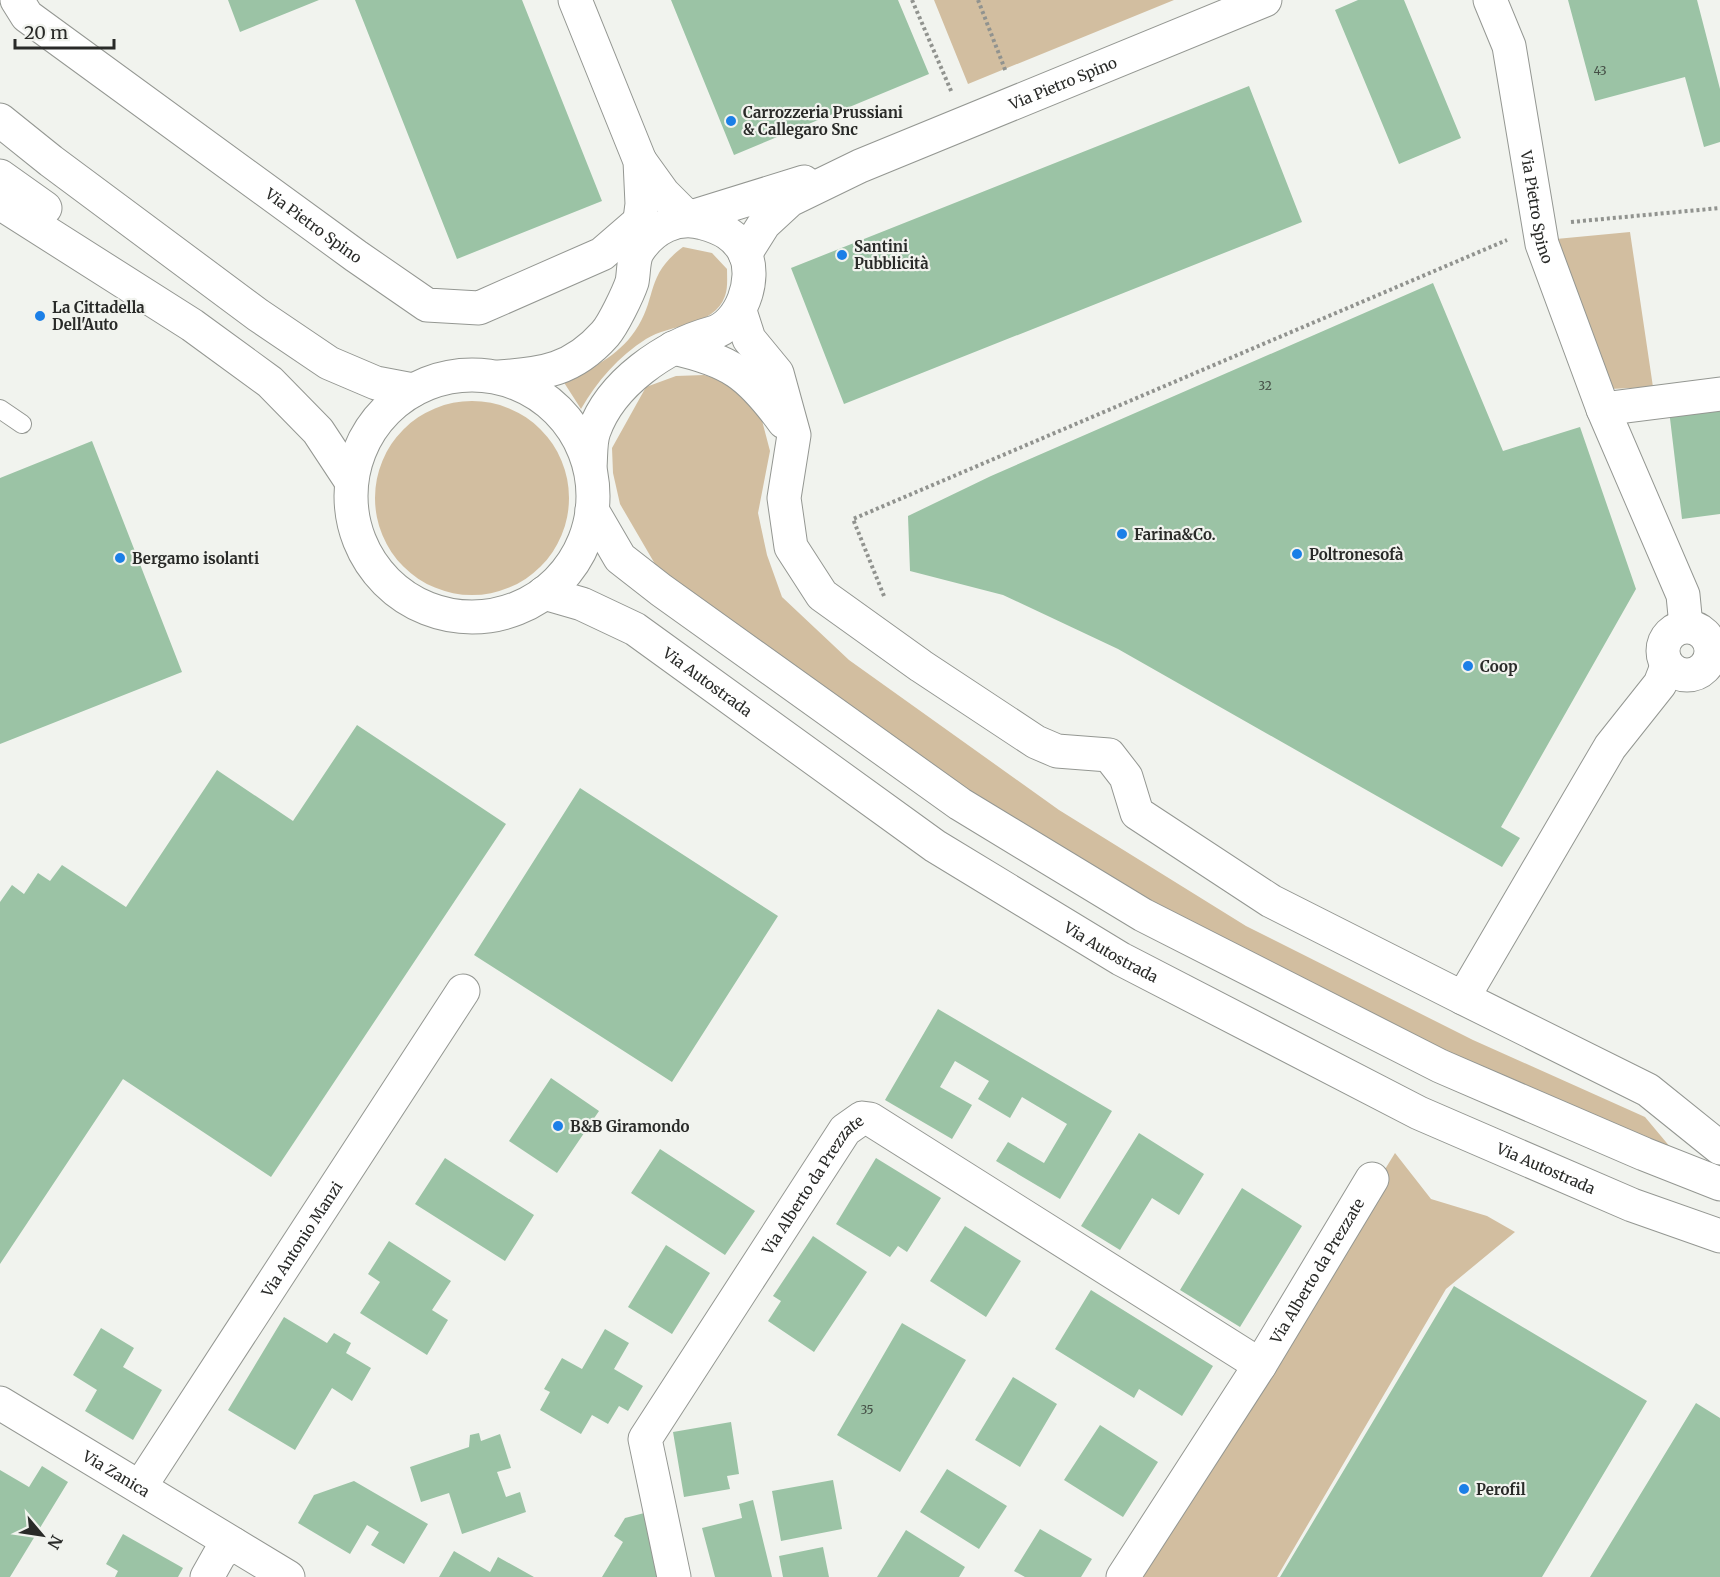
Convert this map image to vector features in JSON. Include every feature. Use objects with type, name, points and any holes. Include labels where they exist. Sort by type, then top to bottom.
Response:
[{"type":"main road","name":"Via Pietro Spino","points":[[17,0],[27,16],[356,256],[427,305],[479,308],[655,230],[860,166]]},
{"type":"main road","points":[[575,0],[640,161],[663,193],[688,218],[725,229],[745,254],[750,283],[740,311],[716,332],[694,338],[652,360],[607,404],[593,432],[590,467],[592,510],[587,534],[577,557],[562,577],[544,593],[511,612],[473,618],[435,613],[401,596],[373,568],[356,534],[350,496],[351,481],[369,431],[388,408],[413,390],[440,378],[470,374],[499,377],[544,374],[572,362],[605,333],[631,283],[642,204],[640,161]]},
{"type":"main road","name":"Via Pietro Spino","points":[[745,254],[764,224],[790,200],[860,166],[1265,0]]},
{"type":"main road","name":"Via Pietro Spino","points":[[1490,0],[1509,46],[1542,243],[1603,409],[1683,595],[1686,626]]},
{"type":"main road","points":[[0,120],[51,161],[258,315],[329,363],[376,383],[413,390]]},
{"type":"main road","points":[[0,130],[51,161]]},
{"type":"main road","points":[[0,176],[41,205],[192,325],[270,382],[318,431],[351,481]]},
{"type":"main road","points":[[0,203],[192,325]]},
{"type":"main road","points":[[740,311],[749,339],[777,373],[794,435],[784,498],[791,547],[822,595],[921,666],[1036,742],[1057,752],[1109,755],[1126,777],[1137,813],[1271,901],[1648,1090],[1720,1148]]},
{"type":"main road","points":[[673,348],[710,356],[741,373],[762,392],[794,435]]},
{"type":"main road","points":[[499,377],[524,386],[547,400],[566,419],[576,434],[590,467]]},
{"type":"main road","points":[[1603,409],[1720,394]]},
{"type":"main road","points":[[592,510],[620,558],[661,590],[960,804],[1143,915],[1440,1066],[1633,1150],[1720,1184]]},
{"type":"main road","name":"Via Autostrada","points":[[544,593],[582,604],[635,629],[935,846],[1122,959],[1419,1113],[1632,1205],[1720,1236]]},
{"type":"main road","points":[[1686,626],[1702,632],[1708,639],[1714,667],[1691,675],[1679,675],[1667,666],[1662,655],[1664,643],[1671,632],[1686,626]]},
{"type":"main road","points":[[1462,998],[1610,747],[1660,684],[1667,666]]},
{"type":"main road","name":"Via Antonio Manzi","points":[[140,1487],[463,991]]},
{"type":"main road","name":"Via Alberto da Prezzate","points":[[674,1577],[645,1439],[845,1130],[862,1118],[870,1119],[1260,1365]]},
{"type":"main road","name":"Via Alberto da Prezzate","points":[[1123,1577],[1260,1365],[1372,1179]]},
{"type":"main road","name":"Via Zanica","points":[[0,1403],[288,1577]]},
{"type":"main road","points":[[207,1577],[220,1554],[233,1544]]},
{"type":"lane","points":[[0,409],[22,424]]},
{"type":"path","points":[[912,0],[964,123]]},
{"type":"path","points":[[978,0],[1010,80]]},
{"type":"path","points":[[887,600],[880,591],[853,519],[1538,226],[1720,208]]},
{"type":"shaded area","points":[[934,0],[1174,0],[968,84]]},
{"type":"shaded area","points":[[1630,232],[1653,387],[1610,389],[1556,239]]},
{"type":"shaded area","points":[[683,247],[712,253],[727,269],[726,293],[719,306],[711,314],[701,319],[656,334],[636,346],[609,370],[581,409],[563,381],[603,361],[628,340],[642,319],[662,268]]},
{"type":"shaded area","points":[[704,375],[736,385],[759,409],[770,451],[758,513],[767,555],[782,597],[849,660],[1059,810],[1246,926],[1473,1040],[1645,1117],[1676,1154],[1506,1084],[1136,898],[951,781],[737,628],[655,564],[620,504],[613,473],[612,448],[646,387],[676,376]]},
{"type":"shaded area","points":[[472,401],[500,405],[518,413],[533,423],[547,437],[565,470],[569,498],[565,526],[557,544],[547,559],[533,573],[500,591],[472,595],[444,591],[426,583],[411,573],[397,559],[379,526],[375,498],[379,470],[387,452],[397,437],[411,423],[444,405]]},
{"type":"shaded area","points":[[1395,1153],[1431,1199],[1487,1216],[1515,1232],[1446,1289],[1277,1577],[1134,1577]]},
{"type":"building","points":[[228,0],[319,0],[240,32]]},
{"type":"building","points":[[355,0],[522,0],[602,201],[457,259]]},
{"type":"building","points":[[671,0],[898,0],[929,74],[734,155]]},
{"type":"building","points":[[1358,0],[1404,0],[1461,138],[1399,164],[1335,10]]},
{"type":"building","points":[[1568,0],[1697,0],[1720,89],[1720,142],[1704,147],[1685,77],[1595,101]]},
{"type":"building","points":[[1249,86],[1302,222],[844,404],[791,268]]},
{"type":"building","points":[[1433,283],[1503,451],[1580,427],[1636,589],[1501,827],[1520,838],[1502,867],[1118,649],[1003,595],[910,571],[908,516],[991,476]]},
{"type":"building","points":[[1720,404],[1720,514],[1682,519],[1669,410]]},
{"type":"building","points":[[92,441],[182,672],[0,744],[0,478]]},
{"type":"building","points":[[357,725],[506,824],[271,1177],[123,1079],[0,1264],[0,902],[12,885],[24,894],[38,873],[50,881],[62,865],[126,907],[217,770],[293,821]]},
{"type":"building","points":[[580,788],[778,916],[672,1082],[474,955]]},
{"type":"building","points":[[938,1009],[1112,1111],[1060,1199],[996,1161],[1008,1142],[1044,1163],[1067,1124],[1022,1097],[1010,1118],[978,1099],[989,1081],[955,1061],[940,1087],[972,1105],[952,1139],[885,1100]]},
{"type":"building","points":[[551,1078],[599,1111],[557,1173],[509,1141]]},
{"type":"building","points":[[1139,1133],[1204,1174],[1179,1215],[1152,1198],[1120,1250],[1081,1226]]},
{"type":"building","points":[[660,1149],[755,1211],[725,1255],[631,1193]]},
{"type":"building","points":[[445,1158],[534,1215],[505,1261],[415,1204]]},
{"type":"building","points":[[876,1158],[941,1198],[907,1252],[898,1246],[890,1257],[836,1224]]},
{"type":"building","points":[[1242,1188],[1302,1226],[1240,1327],[1180,1290]]},
{"type":"building","points":[[965,1226],[1021,1261],[986,1317],[930,1281]]},
{"type":"building","points":[[813,1236],[867,1272],[814,1352],[768,1321],[781,1301],[773,1296]]},
{"type":"building","points":[[389,1241],[451,1281],[432,1310],[448,1320],[427,1355],[360,1313],[380,1282],[368,1274]]},
{"type":"building","points":[[666,1245],[710,1273],[672,1334],[628,1307]]},
{"type":"building","name":"Perofil","points":[[1454,1286],[1647,1401],[1542,1577],[1280,1577]]},
{"type":"building","points":[[1091,1290],[1213,1366],[1182,1416],[1139,1389],[1134,1398],[1055,1349]]},
{"type":"building","points":[[284,1317],[327,1343],[334,1333],[351,1343],[346,1353],[371,1368],[352,1401],[332,1388],[295,1450],[228,1410]]},
{"type":"building","points":[[902,1323],[966,1360],[900,1472],[837,1435]]},
{"type":"building","points":[[101,1328],[134,1348],[123,1367],[162,1390],[133,1440],[85,1411],[97,1390],[73,1375]]},
{"type":"building","points":[[605,1329],[629,1343],[614,1369],[643,1386],[628,1411],[619,1406],[608,1424],[592,1415],[581,1434],[540,1410],[550,1392],[544,1389],[562,1358],[582,1369]]},
{"type":"building","points":[[1013,1377],[1057,1404],[1020,1467],[975,1440]]},
{"type":"building","points":[[1696,1403],[1720,1418],[1720,1577],[1590,1577]]},
{"type":"building","points":[[731,1422],[739,1474],[727,1476],[730,1489],[684,1497],[673,1432]]},
{"type":"building","points":[[1100,1425],[1158,1462],[1123,1517],[1064,1480]]},
{"type":"building","points":[[479,1433],[481,1441],[500,1434],[511,1468],[497,1472],[506,1497],[520,1492],[526,1512],[462,1534],[449,1493],[421,1502],[410,1467],[469,1447],[470,1435]]},
{"type":"building","points":[[42,1466],[68,1482],[10,1577],[0,1577],[0,1470],[29,1487]]},
{"type":"building","points":[[947,1469],[1007,1506],[979,1549],[920,1512]]},
{"type":"building","points":[[833,1480],[842,1529],[781,1541],[772,1491]]},
{"type":"building","points":[[354,1481],[428,1524],[404,1564],[371,1545],[379,1532],[367,1525],[350,1554],[298,1523],[314,1495]]},
{"type":"building","points":[[753,1500],[772,1577],[715,1577],[702,1528],[742,1518],[739,1504]]},
{"type":"building","points":[[652,1511],[667,1577],[602,1577],[623,1542],[614,1536],[625,1518]]},
{"type":"building","points":[[1040,1529],[1092,1559],[1081,1577],[1025,1577],[1014,1571]]},
{"type":"building","points":[[906,1530],[965,1567],[959,1577],[877,1577]]},
{"type":"building","points":[[123,1534],[183,1568],[178,1577],[115,1577],[118,1571],[106,1564]]},
{"type":"building","points":[[823,1547],[829,1577],[783,1577],[779,1556]]},
{"type":"building","points":[[454,1551],[490,1572],[498,1557],[534,1577],[439,1577]]},
{"type":"place","name":"Carrozzeria Prussiani & Callegaro Snc","points":[[731,121]]},
{"type":"place","name":"Santini Pubblicità","points":[[842,255]]},
{"type":"place","name":"La Cittadella Dell'Auto","points":[[40,316]]},
{"type":"place","name":"Farina&Co.","points":[[1122,534]]},
{"type":"place","name":"Poltronesofà","points":[[1297,554]]},
{"type":"place","name":"Bergamo isolanti","points":[[120,558]]},
{"type":"place","name":"Coop","points":[[1468,666]]},
{"type":"place","name":"B&B Giramondo","points":[[558,1126]]},
{"type":"place","name":"Perofil","points":[[1464,1489]]}]
